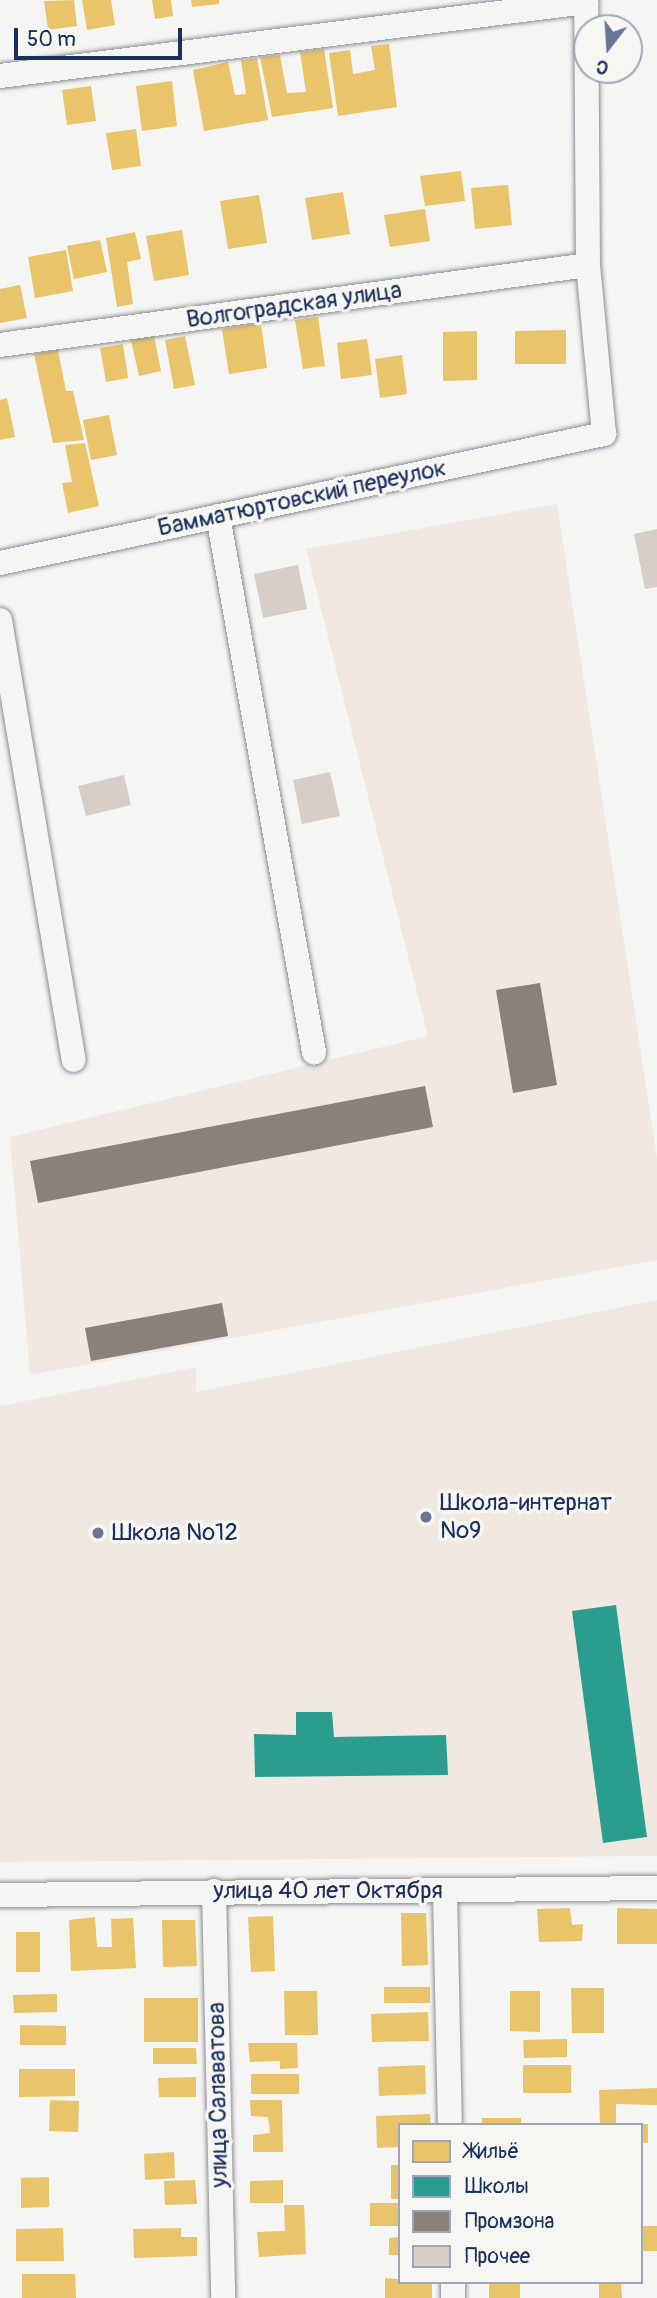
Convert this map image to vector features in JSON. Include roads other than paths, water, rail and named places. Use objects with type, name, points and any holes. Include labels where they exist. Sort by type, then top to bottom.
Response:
[{"type":"street","points":[[0,76],[586,1],[588,265]]},
{"type":"street","name":"Волгоградская улица","points":[[0,345],[588,265]]},
{"type":"street","name":"Бамматюртовский переулок","points":[[0,563],[604,434],[588,265]]},
{"type":"street","points":[[218,516],[314,1052]]},
{"type":"street","points":[[0,620],[74,1060]]},
{"type":"street","name":"улица 40 лет Октября","points":[[0,1895],[657,1888]]},
{"type":"street","name":"улица Салаватова","points":[[214,1891],[223,2298]]},
{"type":"street","points":[[445,1891],[450,2123]]},
{"type":"place","name":"Школа-интернат №9","points":[[426,1517]]},
{"type":"place","name":"Школа №12","points":[[98,1533]]}]
